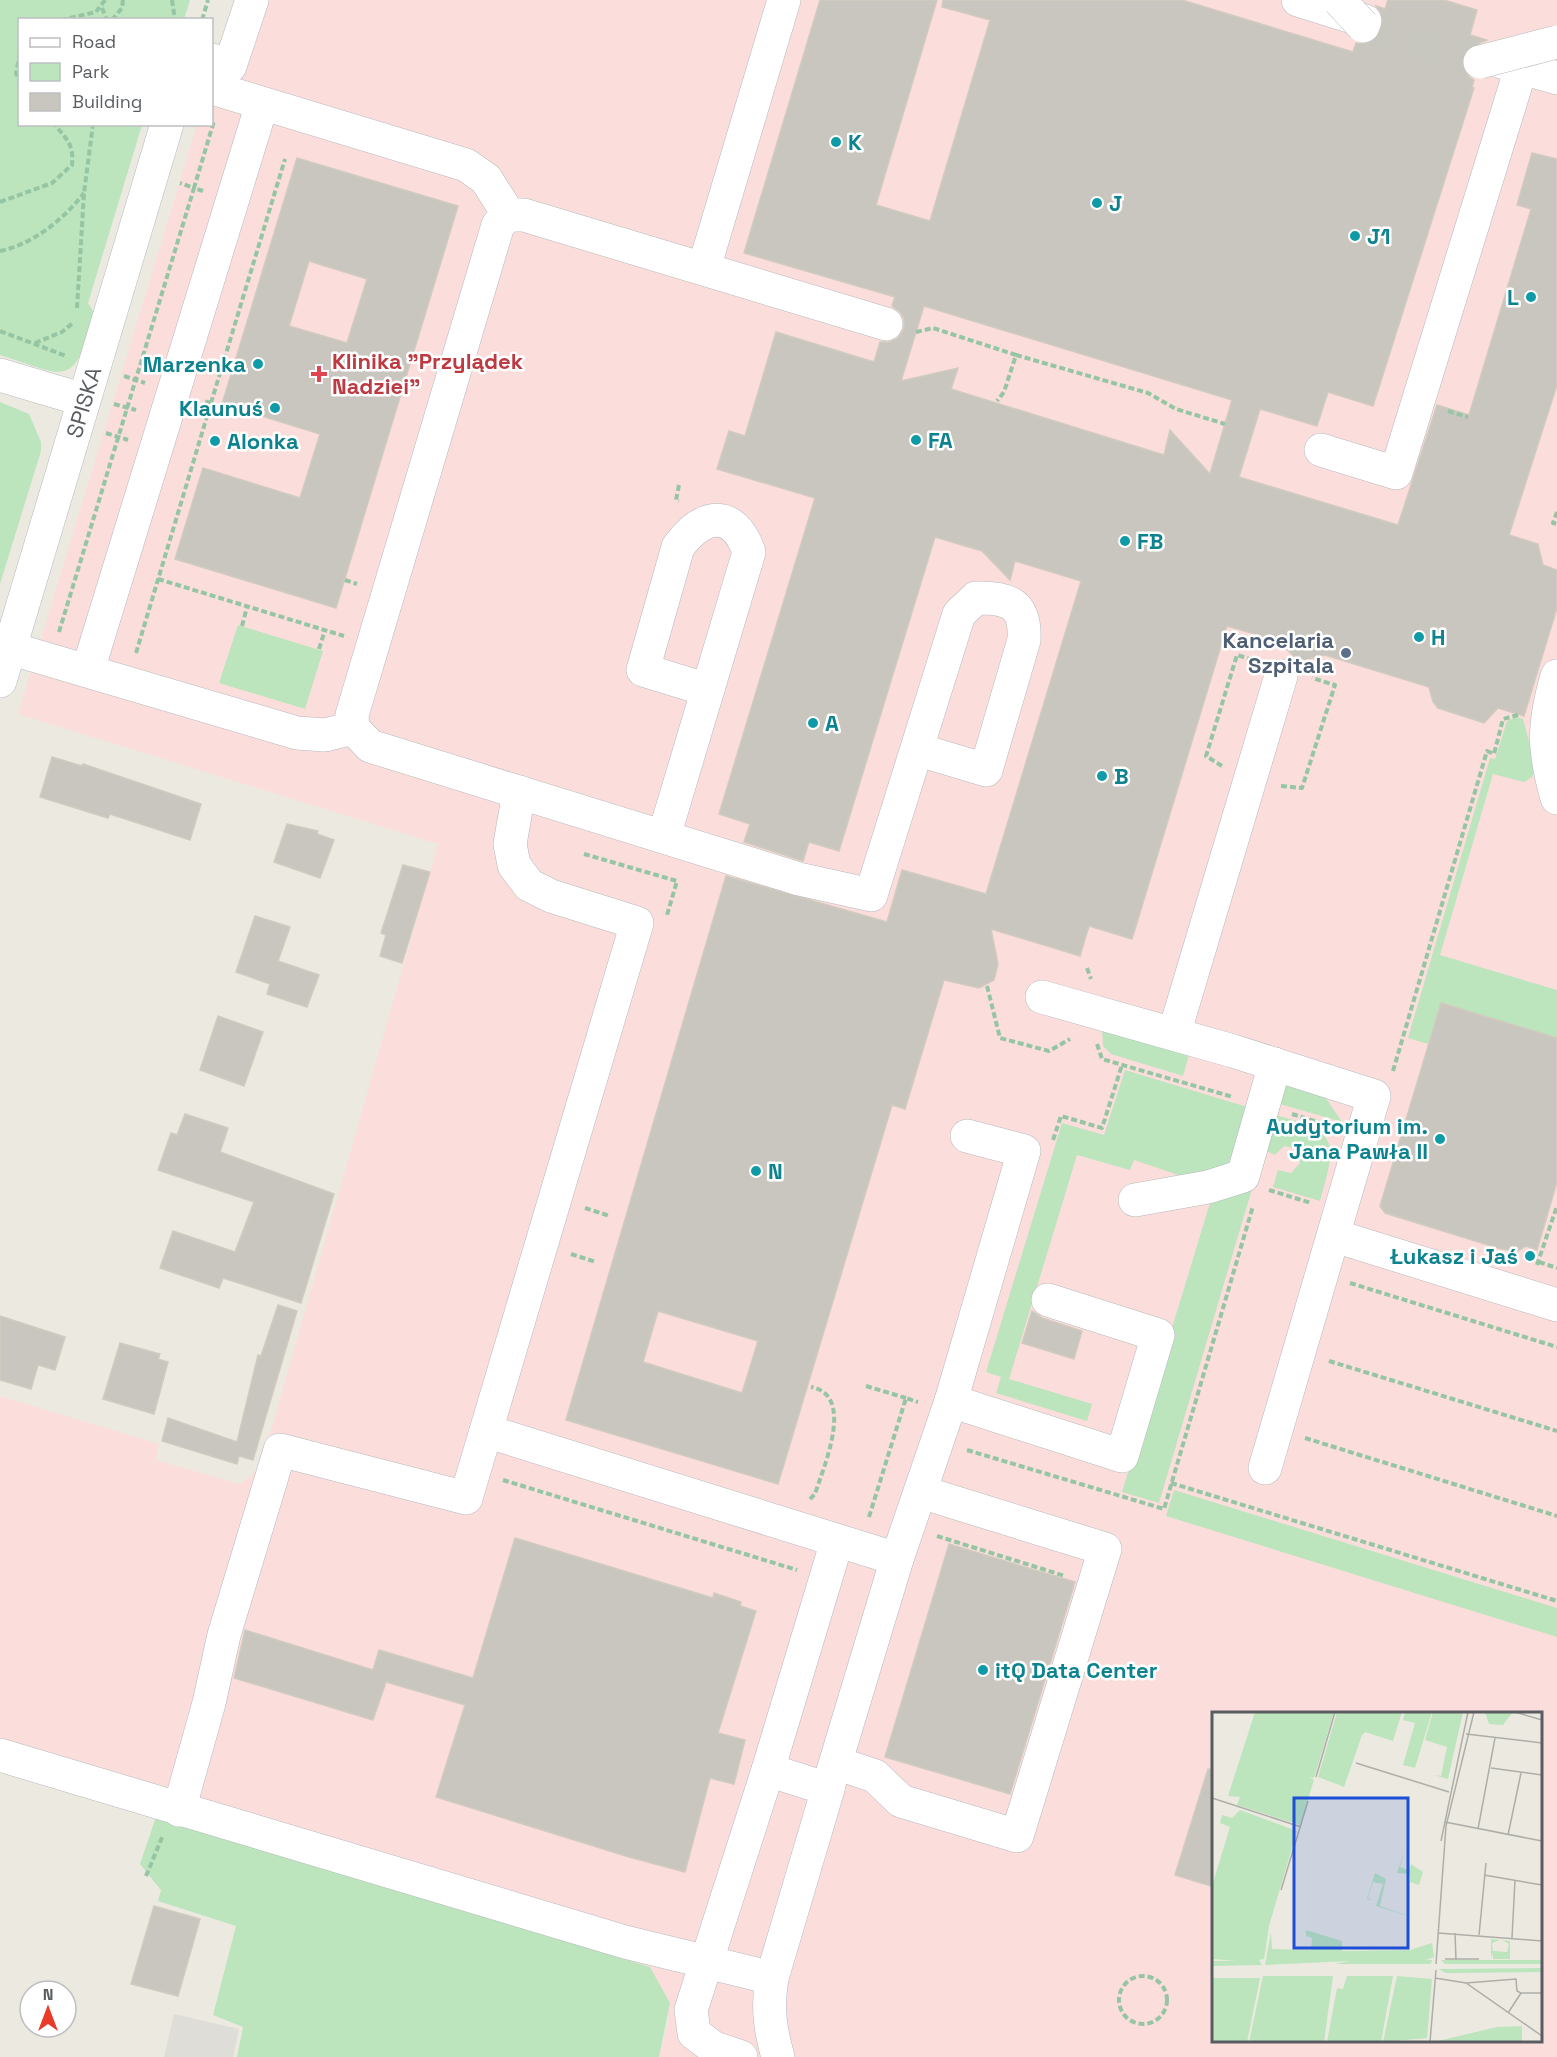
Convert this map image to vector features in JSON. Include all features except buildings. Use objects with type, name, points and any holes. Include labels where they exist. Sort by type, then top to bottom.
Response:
[{"type":"street","points":[[213,60],[230,66],[252,0]]},
{"type":"street","points":[[704,267],[784,0]]},
{"type":"street","points":[[1298,0],[1364,23],[1339,0]]},
{"type":"street","points":[[1557,42],[1481,59],[1557,78]]},
{"type":"street","points":[[1320,450],[1396,473],[1521,68]]},
{"type":"street","points":[[217,90],[466,165],[486,179],[509,215]]},
{"type":"street","points":[[88,670],[262,104]]},
{"type":"street","name":"SPISKA","points":[[0,681],[166,126]]},
{"type":"street","points":[[901,328],[704,267],[524,215],[509,215],[498,225],[374,634],[354,703],[354,728],[370,746],[799,879],[871,895],[919,750],[960,614],[976,598],[997,598],[1016,606],[1025,621],[1024,640],[986,770],[919,750]]},
{"type":"street","points":[[0,375],[84,400]]},
{"type":"street","points":[[664,836],[708,690],[749,552],[743,536],[734,527],[722,521],[702,522],[689,532],[678,547],[644,670],[708,690]]},
{"type":"street","points":[[9,648],[297,733],[325,735],[354,728]]},
{"type":"street","points":[[1174,1034],[1281,676]]},
{"type":"street","points":[[1557,676],[1546,714],[1546,749],[1557,798]]},
{"type":"street","points":[[176,1809],[209,1703],[224,1635],[280,1450],[466,1498],[638,922],[551,896],[529,885],[514,865],[510,844],[519,792]]},
{"type":"street","points":[[1042,996],[1275,1064],[1374,1096],[1335,1236],[1265,1468]]},
{"type":"street","points":[[1135,1200],[1208,1187],[1244,1176],[1275,1064]]},
{"type":"street","points":[[778,2057],[767,2004],[772,1978],[897,1559],[945,1418],[1024,1151],[967,1136]]},
{"type":"street","points":[[1335,1236],[1557,1305]]},
{"type":"street","points":[[945,1418],[1122,1456],[1158,1335],[1048,1300]]},
{"type":"street","points":[[486,1431],[897,1559]]},
{"type":"street","points":[[768,1770],[832,1776],[874,1776],[901,1802],[1017,1836],[1105,1549],[921,1492]]},
{"type":"street","points":[[741,2057],[714,2048],[694,2033],[691,2010],[826,1579],[849,1544]]},
{"type":"street","points":[[0,1755],[626,1942],[772,1978]]},
{"type":"path","points":[[74,18],[86,16],[102,8],[105,0]]},
{"type":"path","points":[[114,18],[122,8],[123,0]]},
{"type":"path","points":[[172,0],[175,18]]},
{"type":"path","points":[[203,18],[208,0]]},
{"type":"path","points":[[102,8],[106,18]]},
{"type":"path","points":[[18,63],[16,73],[18,78]]},
{"type":"path","points":[[213,107],[217,90]]},
{"type":"path","points":[[0,202],[52,183],[72,165],[74,151],[70,141],[56,126]]},
{"type":"path","points":[[77,309],[84,193],[93,126]]},
{"type":"path","points":[[50,660],[194,188],[209,126]]},
{"type":"path","points":[[212,403],[285,159]]},
{"type":"path","points":[[194,188],[232,200]]},
{"type":"path","points":[[0,251],[16,248],[37,236],[71,210],[84,193]]},
{"type":"path","points":[[0,331],[35,343],[62,332],[77,320]]},
{"type":"path","points":[[901,328],[933,328],[1016,355],[1148,393],[1176,409],[1225,424]]},
{"type":"path","points":[[997,401],[1004,392],[1016,355]]},
{"type":"path","points":[[120,375],[135,380]]},
{"type":"path","points":[[1446,410],[1468,417]]},
{"type":"path","points":[[128,682],[203,431]]},
{"type":"path","points":[[1557,512],[1553,523],[1557,524]]},
{"type":"path","points":[[158,579],[344,636],[358,629],[374,634]]},
{"type":"path","points":[[242,626],[247,607]]},
{"type":"path","points":[[319,649],[325,630]]},
{"type":"path","points":[[1317,679],[1328,682]]},
{"type":"path","points":[[1393,1068],[1487,752],[1494,753],[1503,719],[1521,715]]},
{"type":"path","points":[[987,986],[1000,1038],[1049,1051],[1077,1035]]},
{"type":"path","points":[[1095,1039],[1102,1059],[1318,1122],[1334,1133]]},
{"type":"path","points":[[1050,1149],[1061,1116],[1102,1128],[1122,1065]]},
{"type":"path","points":[[1258,1187],[1313,1203]]},
{"type":"path","points":[[866,1386],[906,1398],[945,1418],[1164,1509],[1255,1198]]},
{"type":"path","points":[[1531,1272],[1539,1262],[1557,1206]]},
{"type":"path","points":[[581,1207],[610,1216]]},
{"type":"path","points":[[1539,1262],[1557,1268]]},
{"type":"path","points":[[1323,1276],[1557,1347]]},
{"type":"path","points":[[1300,1353],[1557,1431]]},
{"type":"path","points":[[808,1502],[815,1494],[833,1438],[835,1419],[826,1396],[811,1387]]},
{"type":"path","points":[[849,1544],[906,1398]]},
{"type":"path","points":[[1302,1437],[1557,1516]]},
{"type":"path","points":[[474,1471],[826,1579]]},
{"type":"path","points":[[1171,1483],[1557,1601]]},
{"type":"path","points":[[933,1535],[1094,1585]]},
{"type":"path","points":[[146,1876],[176,1809]]},
{"type":"path","points":[[1140,1976],[1150,1977],[1160,1982],[1166,1991],[1167,2003],[1163,2014],[1155,2022],[1143,2025],[1133,2023],[1124,2017],[1118,1997],[1130,1980],[1140,1976]]},
{"type":"shaded area","points":[[234,0],[1557,0],[1557,2057],[659,2057],[669,2018],[650,1967],[0,1770],[0,1396],[159,1444],[156,1460],[239,1484],[260,1469],[438,844],[18,714],[197,126],[213,126],[213,73]]},
{"type":"shaded area","points":[[174,2014],[239,2029],[233,2057],[164,2057]]},
{"type":"green space","points":[[0,0],[190,0],[184,18],[18,18],[18,126],[142,126],[88,303],[95,314],[80,355],[73,366],[65,371],[54,371],[0,355]]},
{"type":"green space","points":[[0,402],[29,414],[41,442],[41,451],[0,584]]},
{"type":"green space","points":[[238,625],[323,651],[305,709],[219,683]]},
{"type":"green space","points":[[1516,717],[1523,719],[1536,767],[1532,777],[1524,782],[1493,774],[1440,955],[1557,990],[1557,1038],[1441,1003],[1428,1044],[1408,1038],[1490,758],[1495,759],[1507,721]]},
{"type":"green space","points":[[1102,1028],[1189,1055],[1183,1076],[1111,1054],[1103,1046]]},
{"type":"green space","points":[[1125,1070],[1254,1109],[1235,1172],[1205,1184],[1134,1160],[1130,1170],[1077,1155],[1009,1379],[1092,1404],[1087,1421],[996,1393],[1001,1377],[986,1372],[1062,1123],[1104,1135]]},
{"type":"green space","points":[[1279,1081],[1325,1097],[1342,1122],[1273,1102]]},
{"type":"green space","points":[[1270,1113],[1308,1126],[1320,1132],[1327,1139],[1330,1149],[1329,1162],[1320,1201],[1273,1187],[1278,1170],[1291,1173],[1300,1163],[1298,1149],[1284,1146],[1275,1155],[1262,1149]]},
{"type":"green space","points":[[1252,1189],[1159,1503],[1122,1492],[1213,1193]]},
{"type":"green space","points":[[1174,1490],[1557,1608],[1557,1637],[1166,1516]]},
{"type":"green space","points":[[156,1817],[650,1967],[670,2003],[659,2057],[237,2057],[243,2027],[213,2015],[236,1926],[158,1901],[161,1890],[140,1864]]},
{"type":"tunnel","points":[[1363,26],[1480,62]]},
{"type":"place","name":"K","points":[[836,142]]},
{"type":"place","name":"J","points":[[1097,203]]},
{"type":"place","name":"J1","points":[[1355,236]]},
{"type":"place","name":"L","points":[[1531,297]]},
{"type":"place","name":"Marzenka","points":[[258,364]]},
{"type":"place","name":"Klinika \"Przylądek Nadziei\"","points":[[319,374]]},
{"type":"place","name":"Klaunuś","points":[[275,408]]},
{"type":"place","name":"FA","points":[[916,440]]},
{"type":"place","name":"Alonka","points":[[215,441]]},
{"type":"place","name":"FB","points":[[1125,541]]},
{"type":"place","name":"H","points":[[1419,637]]},
{"type":"place","name":"Kancelaria Szpitala","points":[[1346,653]]},
{"type":"place","name":"A","points":[[813,723]]},
{"type":"place","name":"B","points":[[1102,776]]},
{"type":"place","name":"Audytorium im. Jana Pawła II","points":[[1440,1139]]},
{"type":"place","name":"N","points":[[756,1171]]},
{"type":"place","name":"Łukasz i Jaś","points":[[1530,1256]]},
{"type":"place","name":"itQ Data Center","points":[[983,1670]]}]
